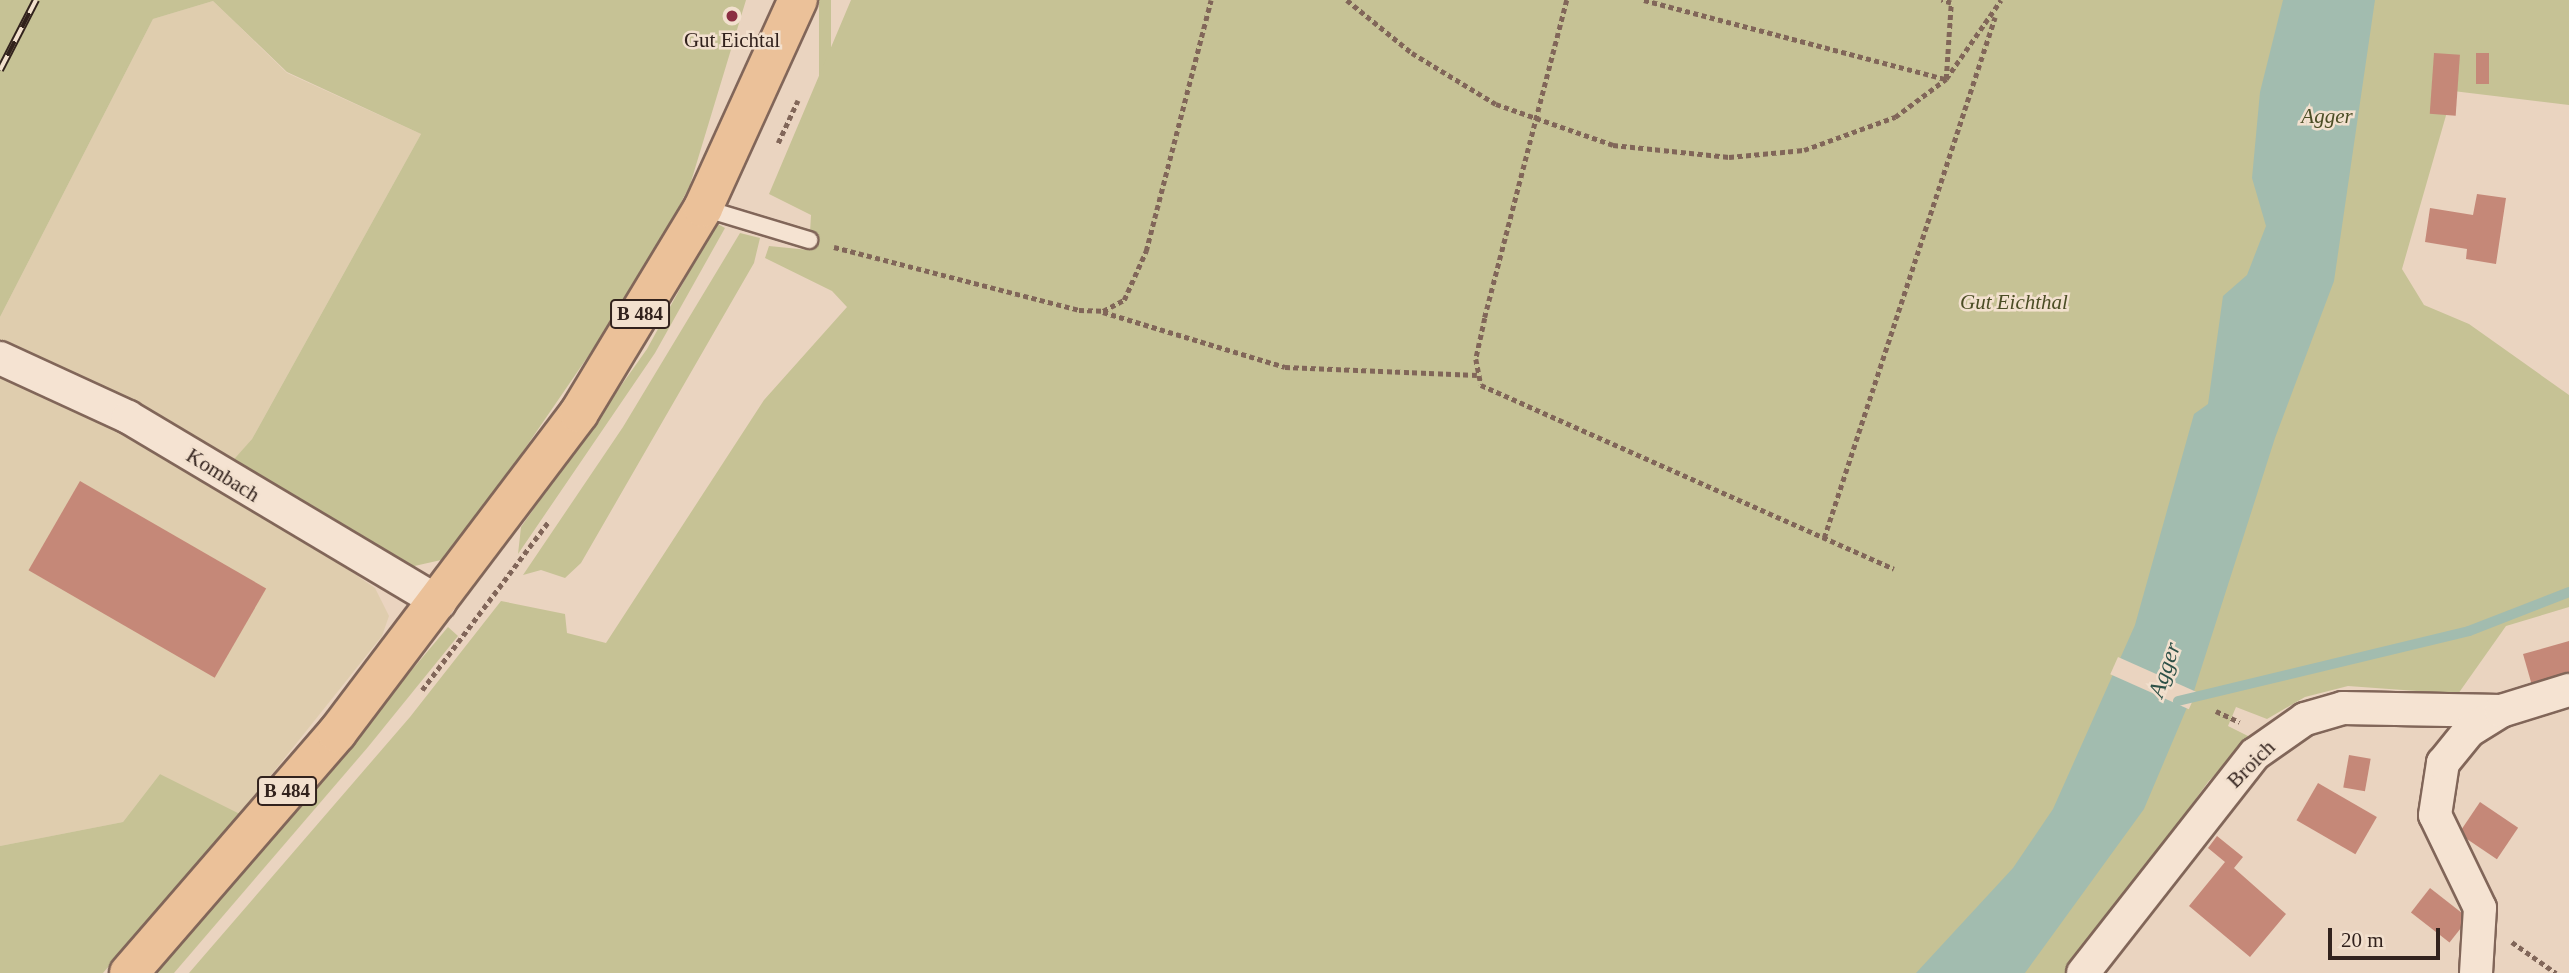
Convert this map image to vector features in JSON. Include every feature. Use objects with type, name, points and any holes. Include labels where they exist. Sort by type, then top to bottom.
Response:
[{"type":"main road","name":"B 484","points":[[129,973],[337,733],[440,603],[579,413],[703,208],[798,0]]},
{"type":"street","name":"Kombach","points":[[0,358],[128,417],[440,603]]},
{"type":"street","name":"Broich","points":[[2476,973],[2482,932],[2474,885],[2443,834],[2435,792],[2443,763],[2469,731],[2501,710],[2569,690]]},
{"type":"street","name":"Broich","points":[[2083,973],[2255,754],[2305,719],[2343,708],[2501,710]]},
{"type":"lane","points":[[703,208],[809,240]]},
{"type":"path","points":[[1102,311],[1124,300],[1136,281],[1211,0]]},
{"type":"path","points":[[1347,0],[1412,52],[1496,104],[1537,120],[1642,151],[1756,155],[1852,136],[1895,117],[1946,79],[1997,10]]},
{"type":"path","points":[[1567,0],[1485,318],[1477,375],[1489,393],[1894,569]]},
{"type":"path","points":[[1644,0],[1946,79]]},
{"type":"path","points":[[1941,0],[1951,3],[1946,79]]},
{"type":"path","points":[[1824,538],[2001,0]]},
{"type":"path","points":[[809,240],[1102,311],[1286,368],[1477,375]]},
{"type":"path","points":[[2482,932],[2525,947],[2556,973]]},
{"type":"shaded area","points":[[213,1],[287,73],[421,134],[252,439],[218,480],[375,588],[389,616],[382,636],[240,814],[160,774],[123,822],[0,846],[0,317],[153,19]]},
{"type":"green space","points":[[0,0],[746,0],[690,185],[647,270],[450,558],[410,567],[229,465],[252,439],[421,134],[287,72],[213,1],[153,19],[0,317]]},
{"type":"green space","points":[[819,0],[831,0],[831,185],[819,185]]},
{"type":"green space","points":[[851,0],[2569,0],[2569,105],[2453,91],[2402,269],[2424,305],[2469,324],[2569,395],[2569,607],[2506,626],[2458,694],[2348,686],[2305,697],[2267,719],[2236,707],[2228,726],[2250,737],[2208,782],[2069,973],[189,973],[410,717],[501,601],[565,614],[567,633],[606,643],[764,400],[847,307],[832,291],[765,258],[769,246],[809,250],[811,215],[769,194]]},
{"type":"green space","points":[[716,223],[725,228],[655,353],[518,554],[521,527],[647,349]]},
{"type":"green space","points":[[740,233],[760,238],[754,263],[581,563],[565,578],[541,570],[523,575],[623,427]]},
{"type":"green space","points":[[448,627],[458,636],[368,747],[174,973],[157,973]]},
{"type":"green space","points":[[160,774],[240,814],[103,973],[0,973],[0,846],[123,822]]},
{"type":"water","name":"Agger","points":[[2283,0],[2375,0],[2334,281],[2275,438],[2194,691],[2144,809],[2025,973],[1916,973],[2013,868],[2053,809],[2135,625],[2194,414],[2208,404],[2223,296],[2247,275],[2266,226],[2252,178],[2260,92]]},
{"type":"pier","points":[[2118,657],[2197,692],[2189,709],[2110,674]]},
{"type":"building","points":[[2434,53],[2460,55],[2456,116],[2430,114]]},
{"type":"building","points":[[2476,53],[2489,53],[2489,84],[2476,84]]},
{"type":"building","points":[[2477,194],[2506,198],[2496,264],[2466,259],[2467,249],[2425,242],[2430,208],[2473,215]]},
{"type":"building","points":[[80,481],[266,588],[215,678],[29,570]]},
{"type":"building","points":[[2569,641],[2569,678],[2533,689],[2523,654]]},
{"type":"building","points":[[2349,755],[2371,759],[2365,791],[2343,787]]},
{"type":"building","points":[[2318,783],[2377,817],[2355,854],[2296,820]]},
{"type":"building","points":[[2480,802],[2518,828],[2497,859],[2459,834]]},
{"type":"building","points":[[2217,836],[2243,857],[2234,868],[2286,914],[2250,957],[2189,906],[2225,862],[2208,848]]},
{"type":"building","points":[[2430,888],[2469,918],[2450,943],[2411,912]]},
{"type":"waterway","name":"Agger","points":[[2178,701],[2469,631],[2569,592]]},
{"type":"railway","points":[[0,70],[36,0]]},
{"type":"place","name":"Gut Eichtal","points":[[732,16]]},
{"type":"park label","name":"Gut Eichthal","points":[[2014,302]]}]
